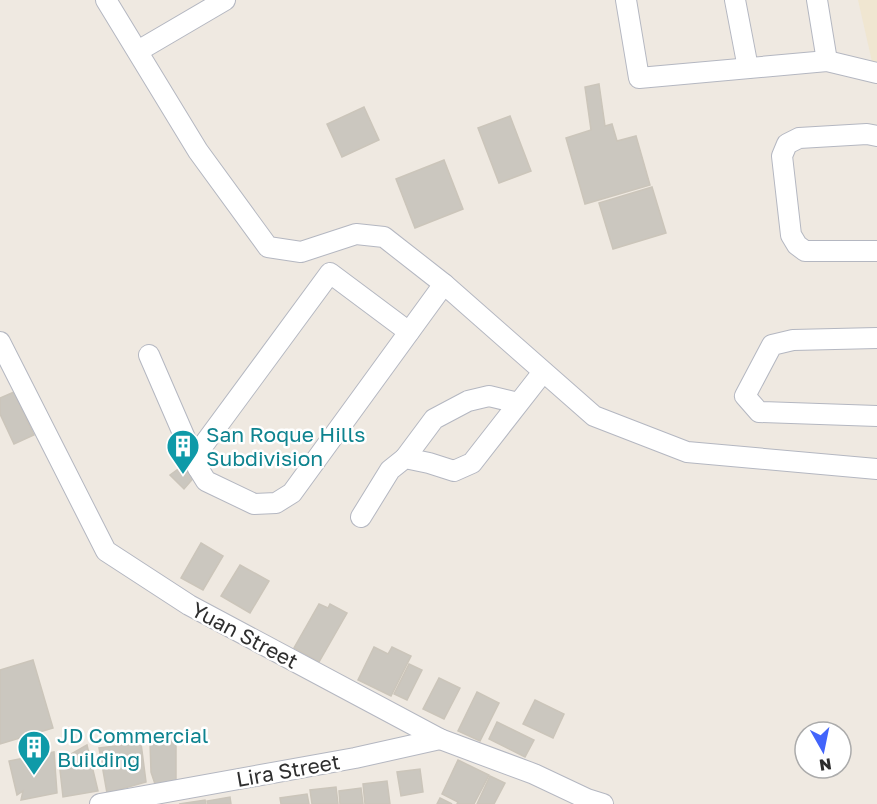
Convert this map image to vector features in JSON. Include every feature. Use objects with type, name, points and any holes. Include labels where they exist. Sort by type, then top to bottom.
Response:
[{"type":"street","points":[[106,0],[198,151],[268,247],[301,252],[356,234],[384,237],[444,284],[594,416],[687,452],[877,469]]},
{"type":"street","points":[[138,51],[225,0]]},
{"type":"street","points":[[626,0],[639,78],[827,61],[877,73]]},
{"type":"street","points":[[735,0],[748,68]]},
{"type":"street","points":[[817,0],[827,61]]},
{"type":"street","points":[[877,136],[867,134],[799,138],[788,144],[782,156],[791,234],[797,245],[805,251],[877,251]]},
{"type":"street","points":[[198,468],[199,451],[330,273],[409,332]]},
{"type":"street","points":[[149,355],[198,468],[206,481],[255,504],[276,504],[291,493],[444,284]]},
{"type":"street","points":[[877,338],[793,340],[772,345],[745,396],[759,412],[877,416]]},
{"type":"street","name":"Yuan Street","points":[[0,342],[106,551],[189,605],[440,739],[534,774],[603,804]]},
{"type":"street","points":[[405,458],[454,471],[472,463],[543,372]]},
{"type":"street","points":[[361,517],[390,470],[405,458],[434,419],[468,401],[489,396],[518,403]]},
{"type":"street","name":"Lira Street","points":[[100,804],[354,758],[440,739]]},
{"type":"shaded area","points":[[858,0],[877,0],[877,67],[873,66]]},
{"type":"building","points":[[599,84],[605,126],[612,124],[617,141],[636,136],[650,185],[585,204],[566,138],[591,130],[585,87]]},
{"type":"building","points":[[364,107],[379,140],[342,157],[327,124]]},
{"type":"building","points":[[510,116],[531,171],[499,183],[478,128]]},
{"type":"building","points":[[444,160],[463,209],[415,228],[396,179]]},
{"type":"building","points":[[652,187],[666,233],[613,249],[599,203]]},
{"type":"building","points":[[14,392],[34,435],[14,444],[0,414],[0,398]]},
{"type":"building","name":"San Roque Hills Subdivision","points":[[189,461],[197,474],[184,489],[170,475]]},
{"type":"building","points":[[201,543],[223,556],[203,590],[181,578]]},
{"type":"building","points":[[240,565],[269,581],[250,613],[221,596]]},
{"type":"building","points":[[319,604],[328,608],[330,604],[347,613],[319,662],[294,648]]},
{"type":"building","points":[[374,647],[388,654],[392,647],[411,656],[391,696],[358,680]]},
{"type":"building","points":[[33,660],[53,728],[0,744],[0,670]]},
{"type":"building","points":[[409,664],[422,670],[407,700],[394,694]]},
{"type":"building","points":[[439,678],[460,688],[444,719],[423,709]]},
{"type":"building","points":[[477,692],[499,703],[480,741],[458,731]]},
{"type":"building","points":[[535,700],[564,714],[553,738],[523,724]]},
{"type":"building","points":[[497,722],[534,740],[525,757],[489,739]]},
{"type":"building","points":[[176,739],[176,780],[171,785],[156,787],[151,772],[150,741]]},
{"type":"building","points":[[141,743],[146,782],[107,793],[99,748]]},
{"type":"building","points":[[87,745],[98,791],[63,797],[59,761]]},
{"type":"building","name":"JD Commercial Building","points":[[54,752],[57,793],[21,800],[23,791],[17,795],[9,761]]},
{"type":"building","points":[[458,760],[489,775],[474,804],[457,804],[458,802],[442,794]]},
{"type":"building","points":[[420,769],[423,792],[401,796],[397,772]]},
{"type":"building","points":[[490,776],[505,783],[494,804],[477,804]]},
{"type":"building","points":[[387,781],[390,804],[365,804],[363,784]]},
{"type":"building","points":[[336,787],[338,804],[312,804],[310,790]]},
{"type":"building","points":[[361,788],[363,804],[340,804],[339,791]]},
{"type":"building","points":[[307,794],[309,804],[281,804],[280,798]]},
{"type":"building","points":[[230,797],[231,804],[208,804],[207,801]]},
{"type":"building","points":[[440,798],[452,804],[437,804]]},
{"type":"building","points":[[205,800],[206,804],[179,804]]},
{"type":"place","name":"San Roque Hills Subdivision","points":[[183,475]]},
{"type":"place","name":"JD Commercial Building","points":[[34,776]]}]
